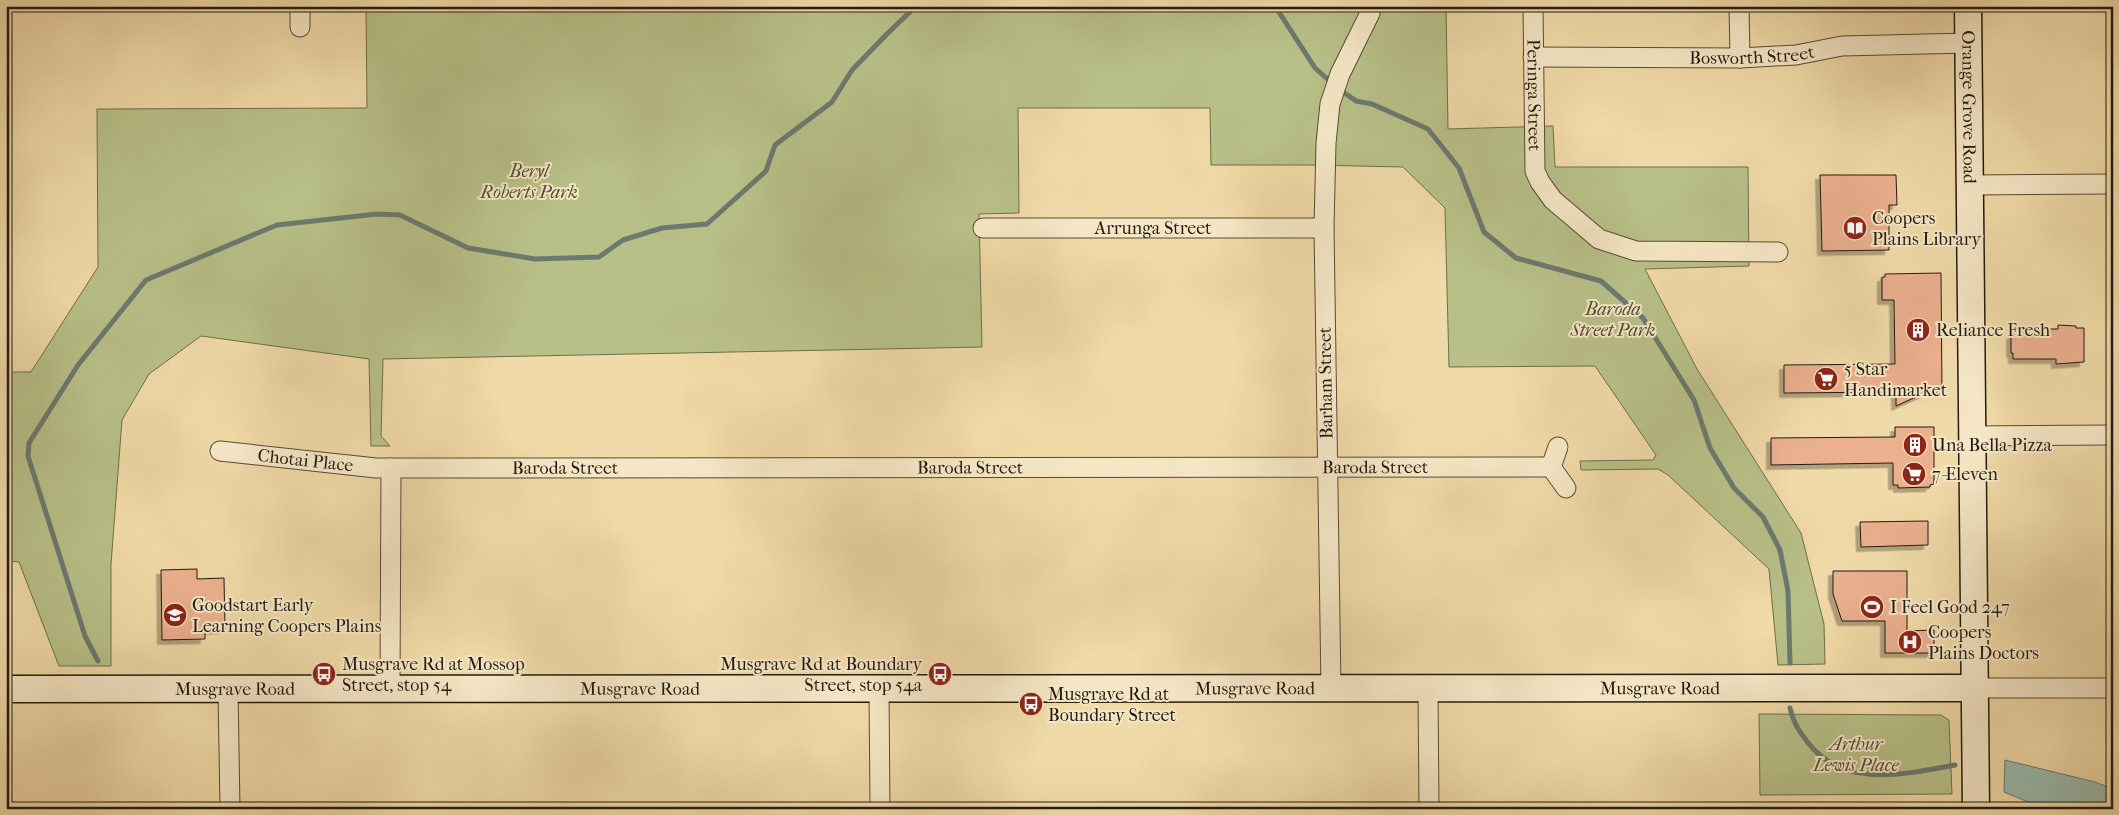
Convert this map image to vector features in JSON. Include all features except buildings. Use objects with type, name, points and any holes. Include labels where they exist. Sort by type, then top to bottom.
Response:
[{"type":"street","points":[[300,6],[300,27]]},
{"type":"street","name":"Barham Street","points":[[1331,688],[1326,467],[1325,167],[1330,104],[1340,74],[1370,12],[1370,6]]},
{"type":"street","name":"Peringa Street","points":[[1533,6],[1536,171],[1540,182],[1553,200],[1599,239],[1636,251],[1778,252]]},
{"type":"street","points":[[1739,6],[1740,58]]},
{"type":"street","name":"Orange Grove Road","points":[[1968,6],[1976,809]]},
{"type":"street","name":"Bosworth Street","points":[[1533,58],[1740,58],[1796,55],[1842,46],[1968,43]]},
{"type":"street","points":[[1969,186],[2113,184]]},
{"type":"street","name":"Arrunga Street","points":[[983,228],[1324,228]]},
{"type":"street","points":[[1971,436],[2113,435]]},
{"type":"street","points":[[1558,447],[1550,466],[1566,488]]},
{"type":"street","name":"Chotai Place","points":[[220,451],[391,468]]},
{"type":"street","name":"Baroda Street","points":[[391,468],[1550,466]]},
{"type":"street","points":[[390,689],[391,468]]},
{"type":"street","points":[[880,688],[880,809]]},
{"type":"street","points":[[1428,688],[1429,809]]},
{"type":"street","name":"Musgrave Road","points":[[6,689],[2113,688]]},
{"type":"street","points":[[228,689],[230,809]]},
{"type":"green space","name":"Beryl Roberts Park","points":[[366,6],[1446,6],[1448,129],[1553,126],[1555,167],[1748,167],[1749,266],[1645,269],[1697,369],[1801,533],[1824,624],[1825,664],[1778,665],[1769,569],[1668,475],[1658,469],[1581,470],[1580,461],[1653,460],[1656,455],[1595,366],[1449,367],[1445,208],[1403,167],[1211,165],[1210,108],[1018,108],[1019,213],[979,214],[982,347],[383,359],[381,436],[390,446],[371,446],[369,359],[201,336],[149,374],[122,420],[111,564],[111,666],[59,666],[19,562],[6,561],[6,372],[31,372],[98,267],[97,109],[367,108]]},
{"type":"green space","name":"Arthur Lewis Place","points":[[1759,714],[1941,715],[1949,720],[1952,794],[1760,795]]},
{"type":"shaded area","points":[[2005,760],[2095,782],[2113,789],[2113,809],[2045,809],[2004,792]]},
{"type":"waterway","points":[[98,661],[85,636],[28,456],[29,443],[78,365],[146,280],[277,225],[377,214],[400,215],[468,248],[535,259],[599,257],[623,240],[662,228],[707,224],[766,171],[775,145],[832,102],[852,70],[916,6]]},
{"type":"waterway","points":[[1275,6],[1315,68],[1332,83]]},
{"type":"waterway","points":[[1339,89],[1356,101],[1372,104],[1428,129],[1459,168],[1484,232],[1516,258],[1601,281],[1643,318],[1694,400],[1710,448],[1734,488],[1763,517],[1780,550],[1788,591],[1790,663]]},
{"type":"waterway","points":[[1790,708],[1797,727],[1809,744],[1824,758],[1840,768],[1858,773],[1877,775],[1917,772],[1955,765]]},
{"type":"place","name":"Coopers Plains Library","points":[[1855,228]]},
{"type":"place","name":"Reliance Fresh","points":[[1918,330]]},
{"type":"place","name":"5 Star Handimarket","points":[[1826,379]]},
{"type":"place","name":"Una Bella Pizza","points":[[1915,445]]},
{"type":"place","name":"7-Eleven","points":[[1914,474]]},
{"type":"place","name":"I Feel Good 247","points":[[1872,607]]},
{"type":"place","name":"Goodstart Early Learning Coopers Plains","points":[[175,615]]},
{"type":"place","name":"Coopers Plains Doctors","points":[[1910,642]]},
{"type":"place","name":"Musgrave Rd at Mossop Street, stop 54","points":[[324,674]]},
{"type":"place","name":"Musgrave Rd at Boundary Street, stop 54a","points":[[940,674]]},
{"type":"place","name":"Musgrave Rd at Boundary Street","points":[[1031,704]]},
{"type":"park label","name":"Baroda Street Park","points":[[1613,319]]}]
